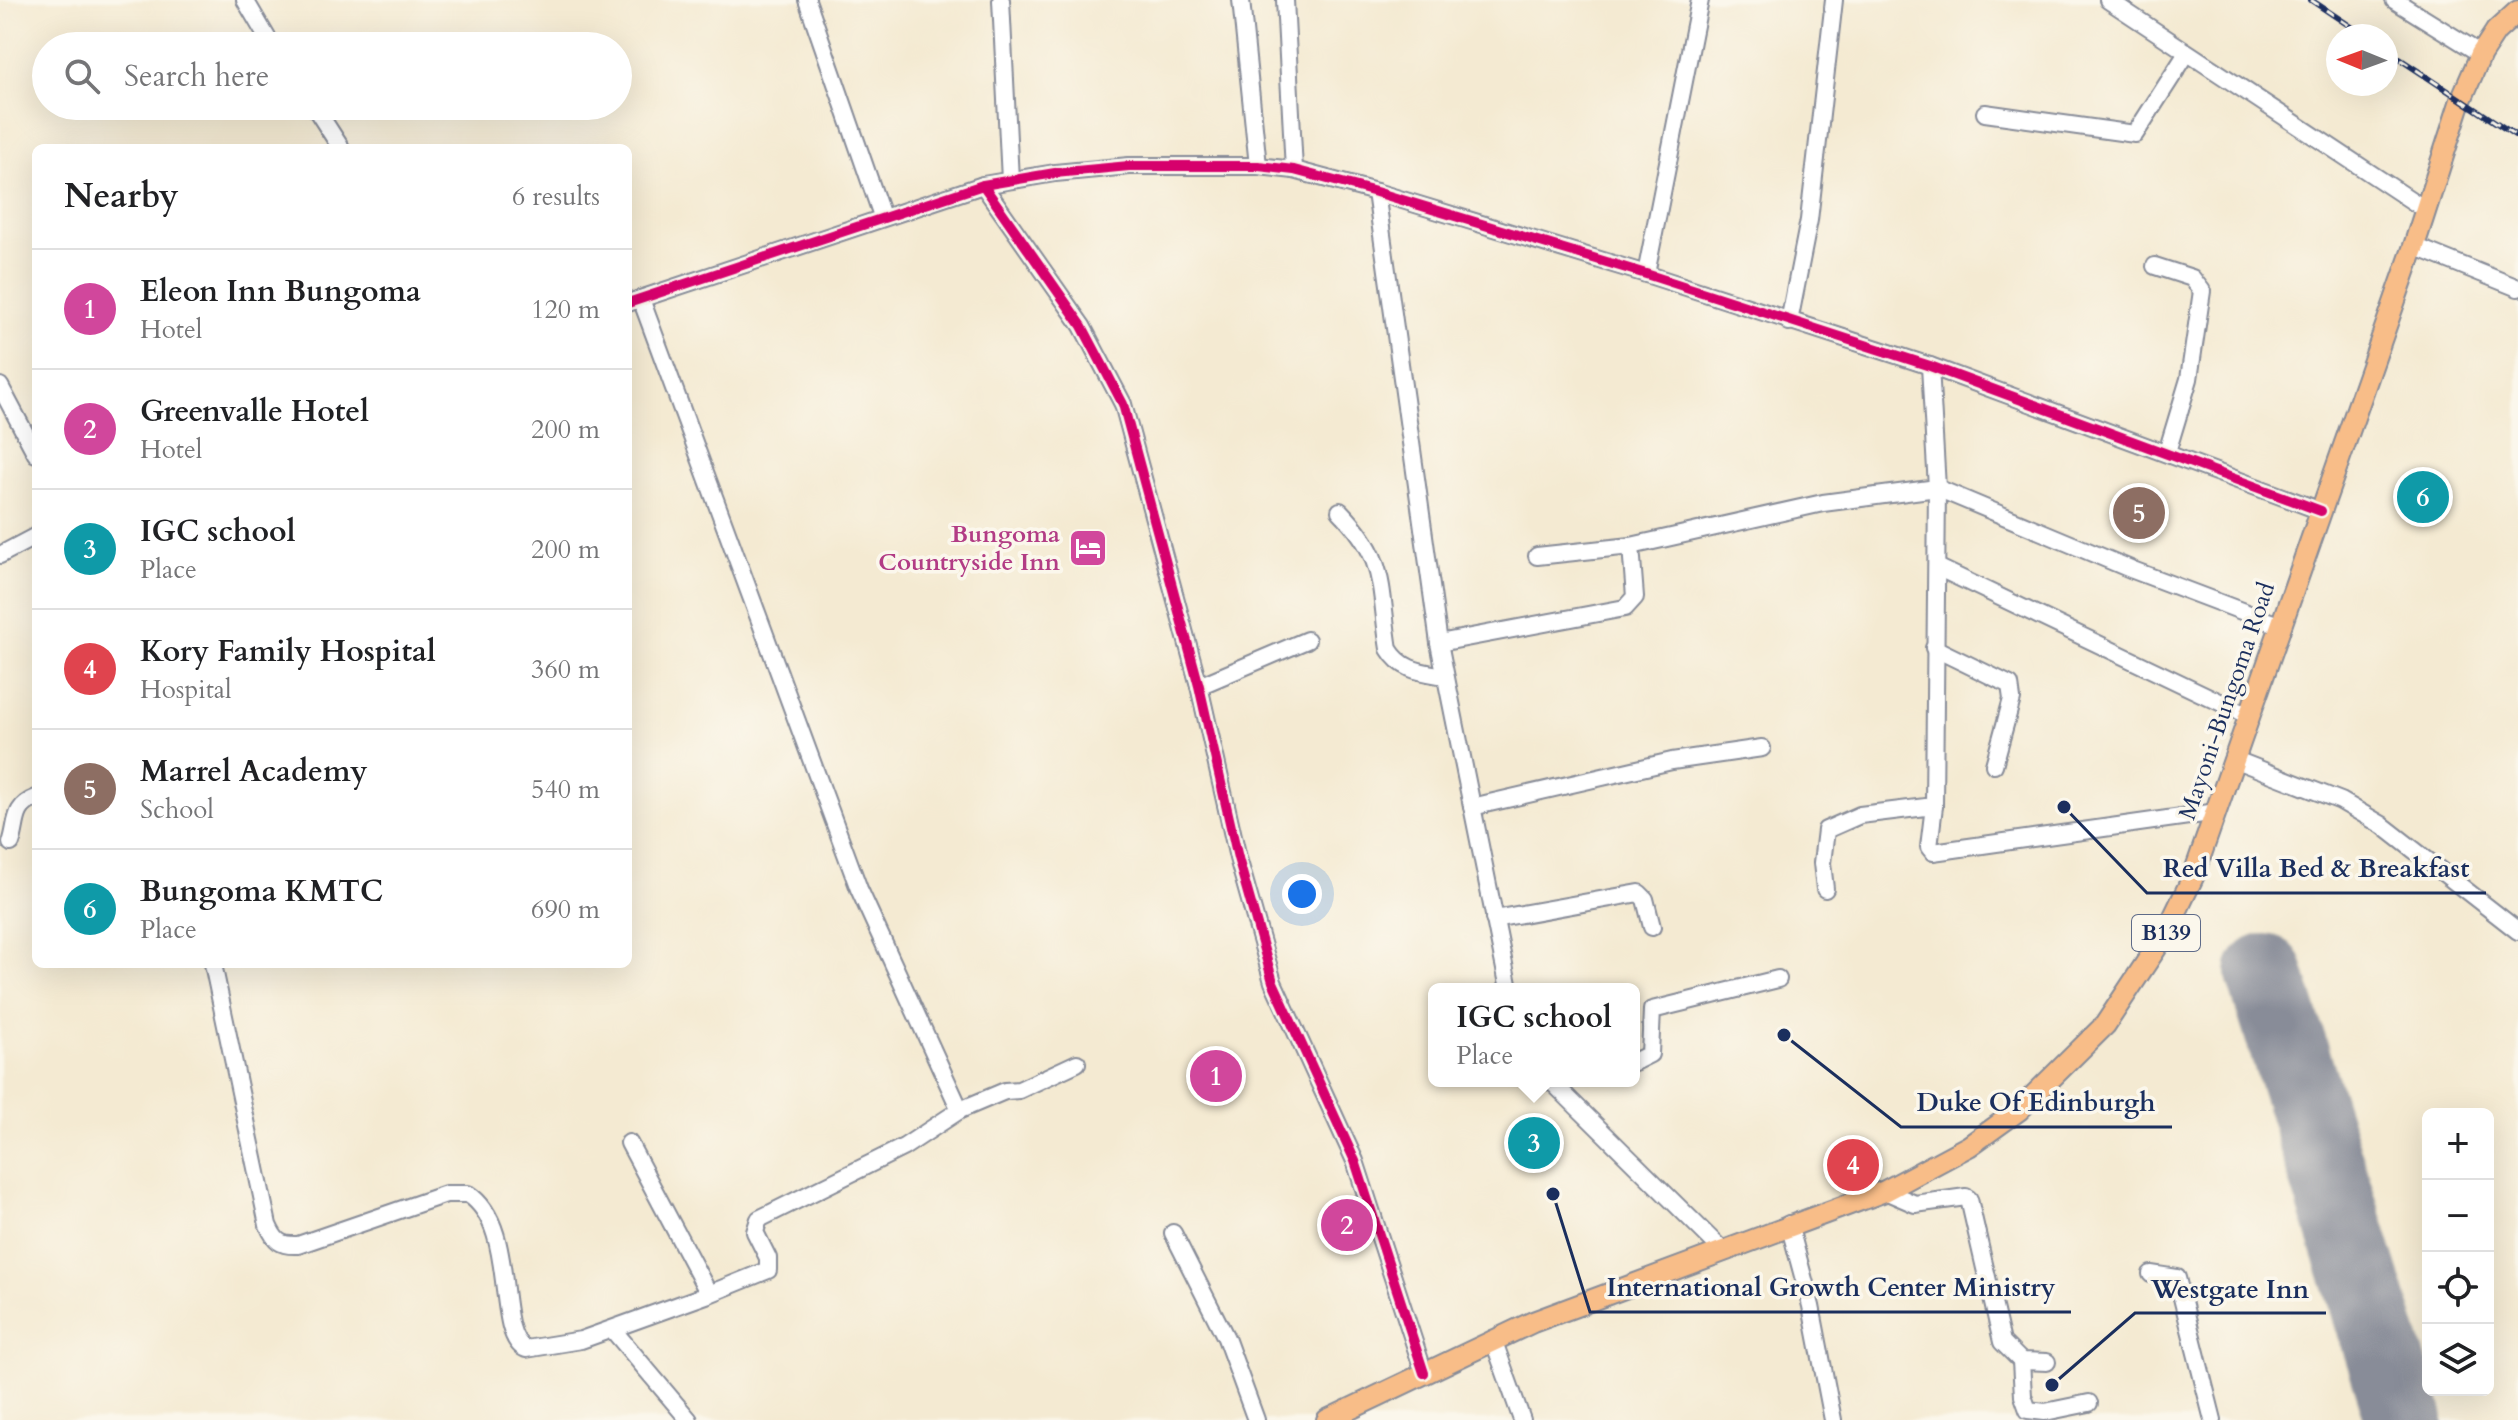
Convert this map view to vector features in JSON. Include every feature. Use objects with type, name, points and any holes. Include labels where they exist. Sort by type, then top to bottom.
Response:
[{"type":"main road","name":"Mayoni-Bungoma Road","points":[[1327,1420],[1493,1339],[1789,1224],[1885,1191],[1969,1146],[2019,1110],[2105,1025],[2166,933],[2193,877],[2414,246],[2461,100],[2481,54],[2496,31],[2518,11]]},
{"type":"street","points":[[245,0],[264,32]]},
{"type":"street","points":[[807,0],[882,216]]},
{"type":"street","points":[[1001,0],[1010,180]]},
{"type":"street","points":[[1241,0],[1258,166]]},
{"type":"street","points":[[1285,0],[1294,170]]},
{"type":"street","points":[[1646,274],[1700,0]]},
{"type":"street","points":[[1789,322],[1809,220],[1834,0]]},
{"type":"street","points":[[2108,0],[2426,210]]},
{"type":"street","points":[[2394,0],[2481,54]]},
{"type":"street","points":[[1985,113],[2135,134],[2187,53]]},
{"type":"street","points":[[323,120],[338,144]]},
{"type":"street","points":[[960,1110],[859,889],[635,301],[882,216],[983,185],[1129,166],[1258,166],[1294,170],[1646,274],[1930,366],[2321,511]]},
{"type":"street","points":[[983,185],[1082,326],[1123,404],[1199,686],[1238,858],[1273,982],[1355,1161],[1424,1373]]},
{"type":"street","points":[[1376,192],[1439,643],[1508,983]]},
{"type":"street","points":[[2414,246],[2518,288]]},
{"type":"street","points":[[2155,266],[2192,278],[2202,291],[2189,379],[2167,452]]},
{"type":"street","points":[[1930,366],[1937,488],[1937,567],[1934,806],[1929,847],[1938,854],[2217,812]]},
{"type":"street","points":[[0,386],[32,446]]},
{"type":"street","points":[[1537,556],[1631,546],[1823,503],[1937,488],[2133,570],[2281,626]]},
{"type":"street","points":[[1340,511],[1363,534],[1373,553],[1380,573],[1389,649],[1395,658],[1414,671],[1445,676]]},
{"type":"street","points":[[0,555],[32,538]]},
{"type":"street","points":[[1439,643],[1625,608],[1635,597],[1631,546]]},
{"type":"street","points":[[1937,567],[2249,716]]},
{"type":"street","points":[[1199,686],[1307,640]]},
{"type":"street","points":[[1934,648],[2010,685],[2012,699],[1994,765]]},
{"type":"street","points":[[1472,807],[1672,761],[1762,748]]},
{"type":"street","points":[[2236,760],[2341,801],[2382,825],[2518,931]]},
{"type":"street","points":[[11,843],[14,817],[26,802],[32,800]]},
{"type":"street","points":[[1825,889],[1822,863],[1826,830],[1860,815],[1934,806]]},
{"type":"street","points":[[1494,919],[1639,893],[1645,899],[1652,927]]},
{"type":"street","points":[[214,968],[268,1225],[274,1239],[284,1246],[298,1245],[460,1192],[477,1200],[496,1230],[516,1344],[534,1350],[613,1330],[768,1270],[768,1258],[755,1232],[759,1219],[904,1147],[960,1110],[1005,1091],[1019,1090],[1077,1063]]},
{"type":"street","points":[[1640,1059],[1650,1054],[1652,1010],[1778,979]]},
{"type":"street","points":[[1563,1087],[1722,1250]]},
{"type":"street","points":[[629,1143],[709,1294]]},
{"type":"street","points":[[1885,1191],[1915,1204],[1969,1199],[2002,1342],[2021,1361],[2023,1396],[2028,1410],[2045,1412],[2089,1403]]},
{"type":"street","points":[[1789,1224],[1811,1306],[1833,1420]]},
{"type":"street","points":[[1173,1233],[1226,1338],[1256,1420]]},
{"type":"street","points":[[2151,1274],[2177,1278],[2213,1420]]},
{"type":"street","points":[[613,1330],[689,1420]]},
{"type":"street","points":[[1493,1339],[1522,1420]]},
{"type":"street","points":[[2021,1361],[2047,1362]]},
{"type":"runway","points":[[2265,973],[2405,1420]]},
{"type":"railway","points":[[2311,0],[2347,24]]},
{"type":"railway","points":[[2398,58],[2518,137]]},
{"type":"cycle path","points":[[632,302],[983,185],[1055,173],[1129,166],[1258,166],[1294,170],[1646,274],[1930,366],[2321,511]]},
{"type":"cycle path","points":[[983,185],[1082,326],[1123,404],[1199,686],[1238,858],[1273,982],[1355,1161],[1424,1373]]},
{"type":"place","name":"Bungoma KMTC","points":[[2423,497]]},
{"type":"place","name":"Marrel Academy","points":[[2139,513]]},
{"type":"place","name":"Bungoma Countryside Inn","points":[[1088,548]]},
{"type":"place","name":"Red Villa Bed & Breakfast","points":[[2064,807]]},
{"type":"place","name":"Duke Of Edinburgh","points":[[1784,1035]]},
{"type":"place","name":"Eleon Inn Bungoma","points":[[1216,1076]]},
{"type":"place","name":"IGC school","points":[[1534,1143]]},
{"type":"place","name":"Kory Family Hospital","points":[[1853,1165]]},
{"type":"place","name":"International Growth Center Ministry","points":[[1553,1194]]},
{"type":"place","name":"Greenvalle Hotel","points":[[1347,1225]]},
{"type":"place","name":"Westgate Inn","points":[[2052,1385]]}]
